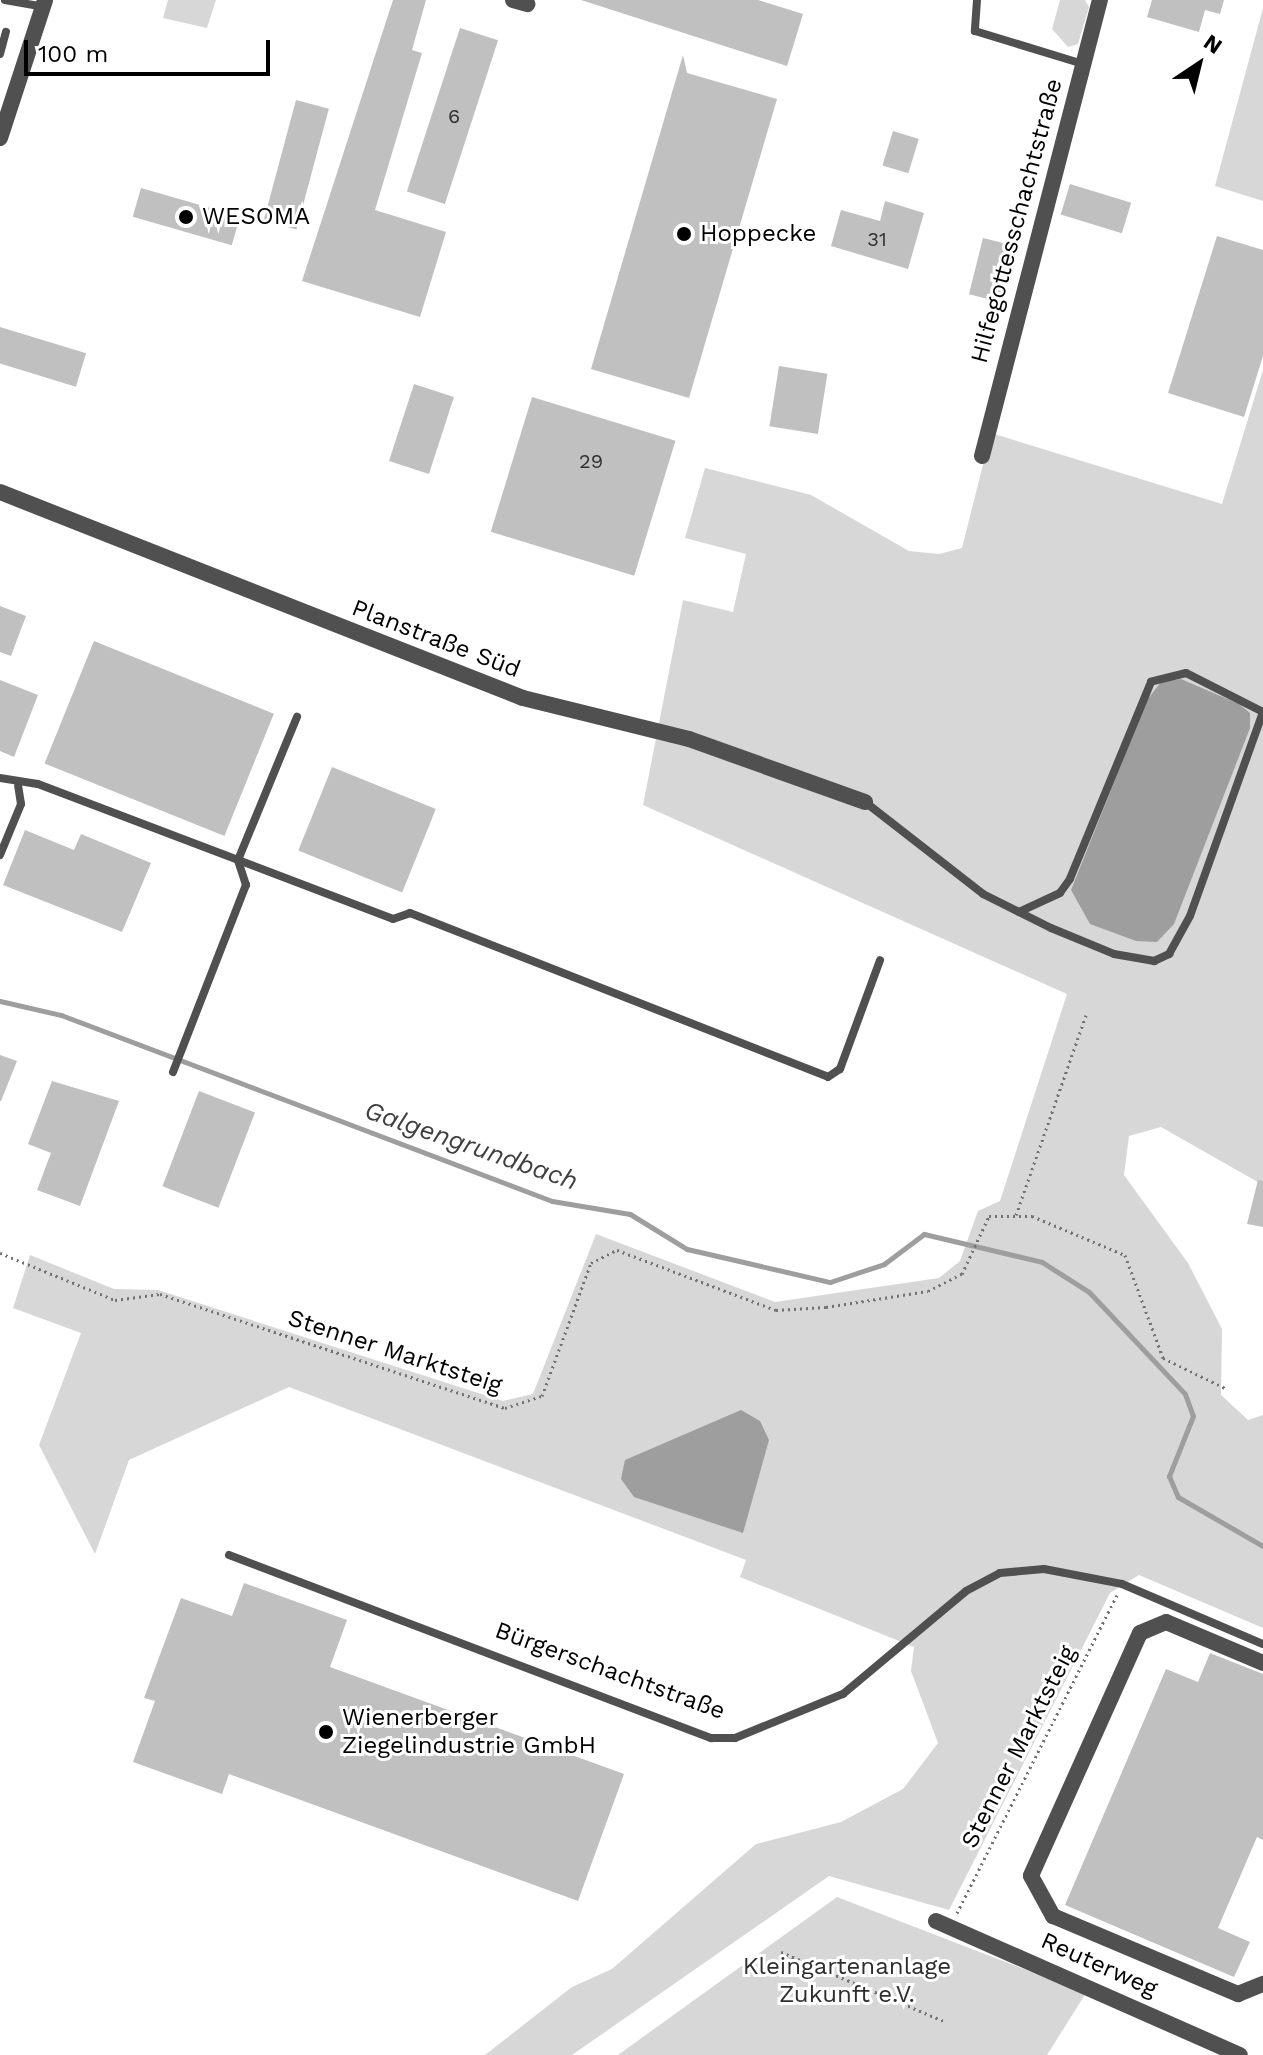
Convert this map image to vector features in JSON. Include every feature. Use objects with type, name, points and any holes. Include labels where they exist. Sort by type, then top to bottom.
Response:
[{"type":"street","name":"Hilfegottesschachtstraße","points":[[982,456],[1100,0]]},
{"type":"street","points":[[0,135],[44,3]]},
{"type":"street","name":"Planstraße Süd","points":[[0,492],[509,693],[689,739],[865,802]]},
{"type":"street","points":[[1263,1663],[1166,1622],[1140,1633],[1031,1876],[1053,1916],[1238,1994],[1263,1984]]},
{"type":"street","name":"Reuterweg","points":[[943,1924],[1240,2055]]},
{"type":"lane","points":[[5,0],[44,3]]},
{"type":"lane","points":[[977,0],[975,31],[1083,64]]},
{"type":"lane","points":[[0,54],[6,32]]},
{"type":"lane","points":[[865,802],[983,894],[1019,912],[1136,960],[1169,954],[1263,712],[1186,673],[1151,682],[1070,879],[1060,893],[1019,912]]},
{"type":"lane","points":[[173,1072],[246,885],[238,860],[297,717]]},
{"type":"lane","points":[[0,778],[18,786],[38,784],[393,919],[410,913],[828,1077],[840,1069],[880,960]]},
{"type":"lane","points":[[0,855],[21,804],[18,786]]},
{"type":"lane","name":"Bürgerschachtstraße","points":[[229,1555],[711,1738],[735,1738],[843,1694],[966,1591],[1000,1573],[1044,1569],[1122,1584],[1263,1644]]},
{"type":"path","points":[[1086,1015],[1016,1215],[1125,1255],[1163,1358],[1227,1389]]},
{"type":"path","name":"Stenner Marktsteig","points":[[0,1253],[115,1300],[160,1294],[505,1408],[542,1396],[591,1263],[617,1250],[776,1310],[928,1291],[962,1274],[977,1234],[989,1216],[1016,1215]]},
{"type":"path","name":"Stenner Marktsteig","points":[[943,1924],[1122,1584]]},
{"type":"path","points":[[781,1952],[946,2022]]},
{"type":"green space","points":[[168,0],[216,0],[207,28],[163,18]]},
{"type":"green space","points":[[1060,0],[1085,0],[1089,7],[1078,44],[1068,47],[1052,29]]},
{"type":"green space","points":[[1263,8],[1263,201],[1215,186]]},
{"type":"green space","points":[[1263,370],[1263,1185],[1161,1127],[1129,1136],[1124,1175],[1188,1263],[1222,1329],[1221,1395],[1248,1420],[1263,1415],[1263,1628],[1139,1575],[1110,1593],[949,1910],[829,1876],[572,2055],[485,2055],[572,1987],[612,1969],[756,1844],[841,1822],[903,1789],[938,1743],[911,1671],[914,1647],[740,1577],[746,1560],[289,1387],[129,1460],[95,1554],[39,1445],[81,1333],[13,1308],[30,1255],[114,1289],[158,1290],[503,1401],[533,1394],[596,1234],[775,1302],[939,1278],[960,1261],[978,1211],[1000,1201],[1067,994],[643,805],[683,600],[733,612],[746,554],[685,538],[705,468],[811,495],[909,551],[939,554],[962,548],[991,433],[1222,504]]},
{"type":"green space","name":"Kleingartenanlage Zukunft e.V.","points":[[837,1897],[1086,1993],[1047,2055],[618,2055]]},
{"type":"shaded area","points":[[1181,679],[1239,704],[1250,713],[1250,728],[1174,924],[1157,942],[1136,941],[1090,924],[1071,890],[1147,700],[1161,682]]},
{"type":"shaded area","points":[[741,1410],[760,1421],[769,1440],[743,1533],[634,1497],[621,1479],[625,1460]]},
{"type":"building","points":[[393,0],[426,0],[412,50],[422,53],[375,210],[446,232],[420,317],[302,281]]},
{"type":"building","points":[[581,0],[758,0],[803,14],[787,66]]},
{"type":"building","points":[[1152,0],[1224,0],[1220,14],[1205,10],[1199,32],[1147,17]]},
{"type":"building","points":[[460,28],[498,40],[445,204],[407,192]]},
{"type":"building","name":"Hoppecke","points":[[683,55],[687,73],[777,99],[689,398],[591,369]]},
{"type":"building","points":[[296,100],[329,109],[296,230],[264,221]]},
{"type":"building","points":[[893,131],[919,139],[908,173],[882,165]]},
{"type":"building","points":[[1070,184],[1131,203],[1122,233],[1061,215]]},
{"type":"building","name":"WESOMA","points":[[141,188],[240,216],[232,245],[133,217]]},
{"type":"building","points":[[885,201],[924,213],[908,269],[831,246],[841,210],[880,221]]},
{"type":"building","points":[[1217,236],[1263,250],[1263,356],[1244,417],[1168,393]]},
{"type":"building","points":[[983,238],[1014,246],[1000,302],[969,294]]},
{"type":"building","points":[[0,327],[86,353],[76,387],[0,364]]},
{"type":"building","points":[[779,366],[827,374],[818,434],[769,426]]},
{"type":"building","points":[[414,384],[454,397],[429,474],[389,461]]},
{"type":"building","points":[[532,397],[675,441],[634,576],[491,532]]},
{"type":"building","points":[[0,606],[26,616],[11,656],[0,652]]},
{"type":"building","points":[[94,641],[274,714],[224,836],[45,763]]},
{"type":"building","points":[[0,680],[38,695],[14,757],[0,751]]},
{"type":"building","points":[[332,767],[436,809],[402,892],[298,850]]},
{"type":"building","points":[[25,830],[74,850],[81,834],[151,863],[122,932],[3,885]]},
{"type":"building","points":[[0,1055],[17,1061],[1,1101],[0,1101]]},
{"type":"building","points":[[52,1081],[119,1101],[80,1206],[37,1190],[51,1153],[28,1144]]},
{"type":"building","points":[[199,1091],[255,1113],[218,1208],[162,1186]]},
{"type":"building","points":[[1258,1180],[1263,1181],[1263,1227],[1247,1224]]},
{"type":"building","name":"Wienerberger Ziegelindustrie GmbH","points":[[244,1583],[347,1620],[330,1667],[624,1774],[578,1901],[229,1774],[222,1794],[133,1762],[155,1701],[144,1698],[181,1598],[232,1616]]},
{"type":"building","points":[[1210,1653],[1263,1674],[1263,1840],[1257,1837],[1218,1928],[1250,1942],[1234,1977],[1065,1905],[1166,1669],[1198,1682]]},
{"type":"waterway","name":"Galgengrundbach","points":[[0,1001],[61,1015],[552,1201],[630,1214],[687,1249],[830,1282],[884,1264],[924,1234],[1042,1262],[1089,1292],[1185,1394],[1193,1416],[1169,1476],[1178,1497],[1263,1546]]},
{"type":"place","name":"WESOMA","points":[[186,217]]},
{"type":"place","name":"Hoppecke","points":[[684,234]]},
{"type":"place","name":"Wienerberger Ziegelindustrie GmbH","points":[[326,1732]]}]
